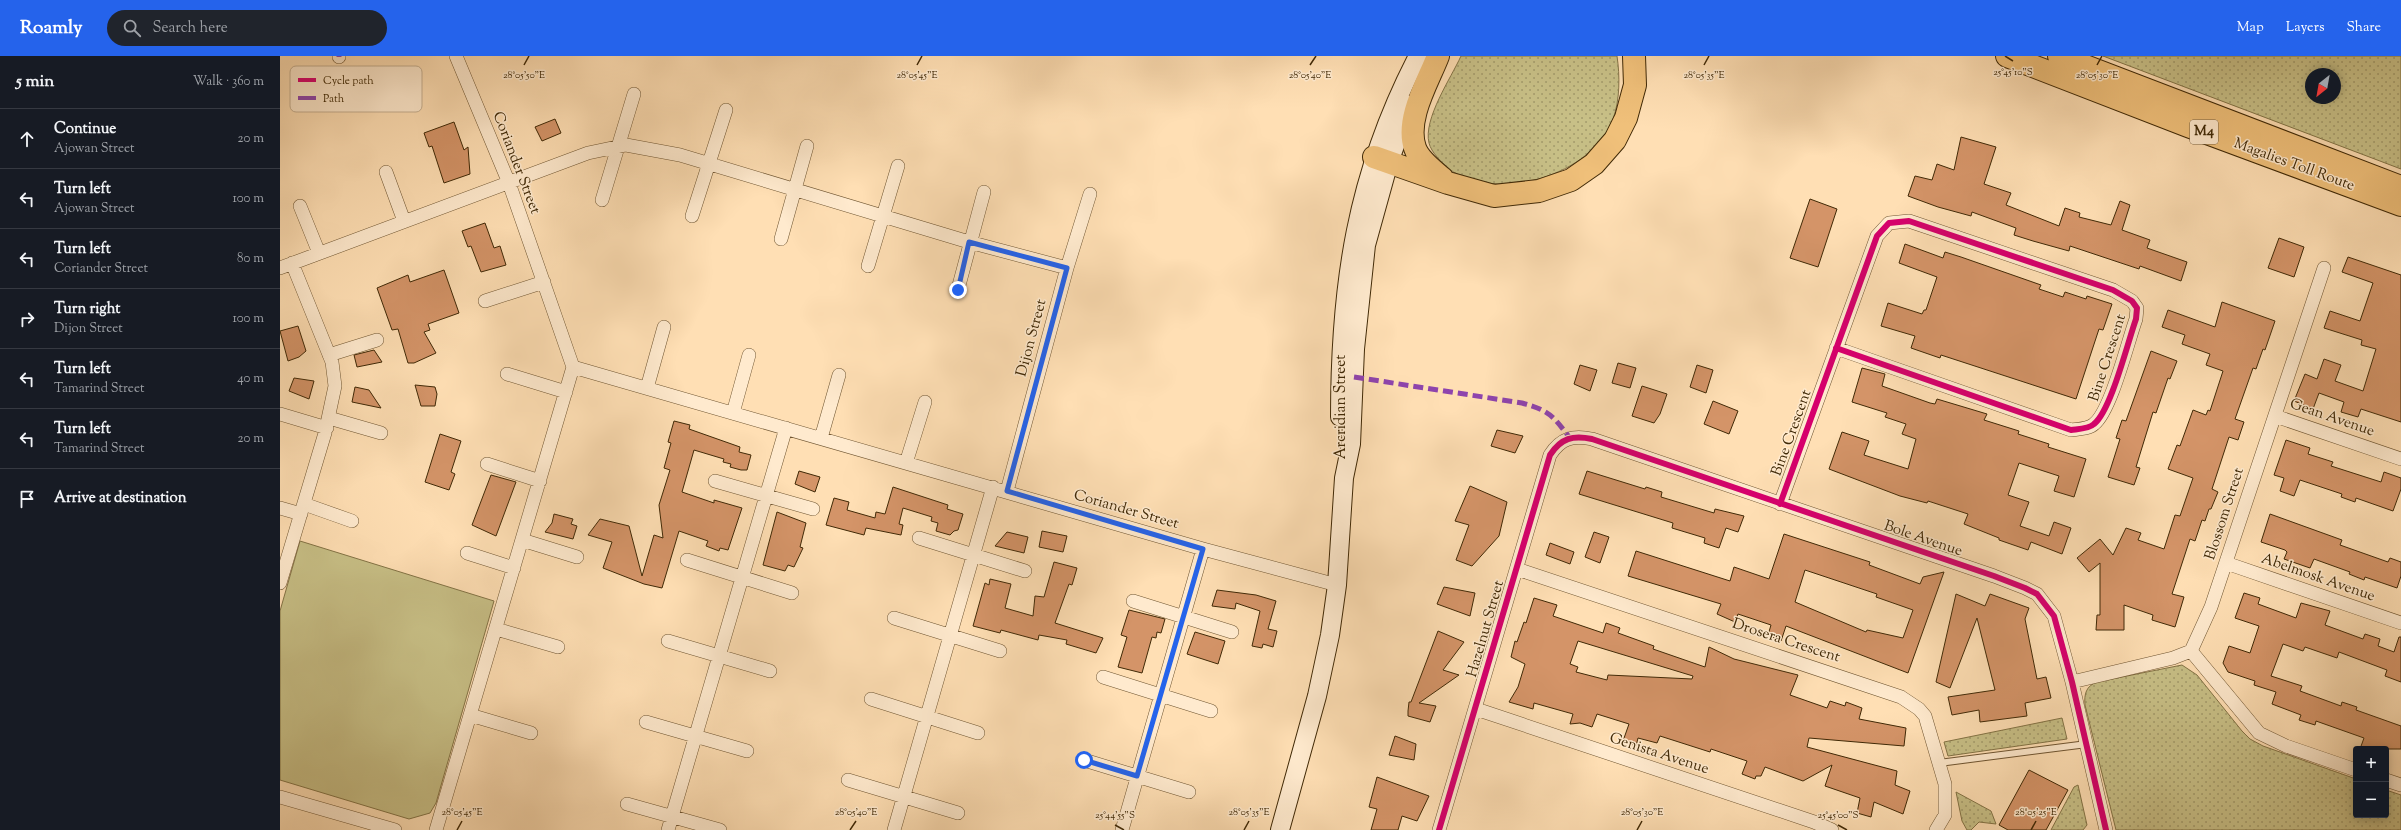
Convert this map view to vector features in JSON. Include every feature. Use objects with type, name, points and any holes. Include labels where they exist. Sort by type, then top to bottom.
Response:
[{"type":"highway","points":[[1436,56],[1415,116],[1412,132],[1415,148],[1424,162],[1448,183]]},
{"type":"highway","points":[[1381,159],[1448,183],[1494,196],[1538,191],[1571,180],[1594,164],[1615,140],[1626,118],[1635,85],[1634,56]]},
{"type":"highway","name":"Magalies Toll Route","points":[[2007,56],[2188,126],[2401,205]]},
{"type":"highway","name":"Magalies Toll Route","points":[[2059,56],[2401,187]]},
{"type":"street","name":"Coriander Street","points":[[456,56],[509,183],[573,367],[1007,491],[1203,549],[1337,585]]},
{"type":"street","name":"Arcridian Street","points":[[1280,830],[1317,696],[1330,635],[1337,585],[1344,478],[1351,444],[1355,349],[1366,245],[1381,159],[1397,96],[1418,56]]},
{"type":"street","name":"Arcridian Street","points":[[1381,159],[1436,56]]},
{"type":"street","points":[[602,200],[620,145],[634,94]]},
{"type":"street","points":[[692,216],[726,110]]},
{"type":"street","points":[[280,583],[328,423],[335,386],[329,356],[286,265],[509,183],[588,152],[620,145],[646,148],[708,164],[969,242],[1067,268]]},
{"type":"street","points":[[782,239],[794,189],[808,146]]},
{"type":"street","points":[[868,266],[898,166]]},
{"type":"street","points":[[386,172],[404,221]]},
{"type":"street","points":[[958,290],[969,242],[984,192]]},
{"type":"street","name":"Dijon Street","points":[[1007,491],[1067,268],[1090,194]]},
{"type":"street","points":[[300,206],[319,253]]},
{"type":"street","name":"Bine Crescent","points":[[1780,504],[1836,348],[1877,236],[1889,223],[1909,221],[2113,290],[2132,301],[2137,308],[2136,319],[2105,409],[2094,425],[2082,429],[2071,430],[1836,348]]},
{"type":"street","name":"Blossom Street","points":[[2191,651],[2200,636],[2226,564],[2324,268]]},
{"type":"street","points":[[485,301],[544,282]]},
{"type":"street","points":[[647,388],[664,328]]},
{"type":"street","points":[[329,356],[378,340]]},
{"type":"street","points":[[734,413],[749,355]]},
{"type":"street","points":[[436,830],[573,367]]},
{"type":"street","points":[[507,374],[566,392]]},
{"type":"street","points":[[821,438],[839,375]]},
{"type":"street","points":[[906,463],[925,402]]},
{"type":"street","points":[[280,414],[381,433]]},
{"type":"street","name":"Gean Avenue","points":[[2275,416],[2401,459]]},
{"type":"street","points":[[668,830],[786,428]]},
{"type":"street","name":"Bole Avenue","points":[[1564,440],[1577,436],[1592,439],[1994,576],[2037,594],[2054,616],[2072,682],[2106,830]]},
{"type":"street","name":"Hazelnut Street","points":[[1439,830],[1550,455],[1556,445],[1564,440]]},
{"type":"street","points":[[487,464],[540,480]]},
{"type":"street","points":[[715,481],[813,509]]},
{"type":"street","points":[[894,830],[994,488]]},
{"type":"street","points":[[280,508],[302,509],[352,521]]},
{"type":"street","points":[[919,538],[1026,570]]},
{"type":"street","points":[[522,540],[577,557]]},
{"type":"street","points":[[1122,830],[1203,549]]},
{"type":"street","points":[[467,553],[514,568]]},
{"type":"street","points":[[687,560],[792,593]]},
{"type":"street","name":"Abelmosk Avenue","points":[[2226,564],[2401,623]]},
{"type":"street","name":"Drosera Crescent","points":[[1517,569],[1901,696],[1919,709],[1925,716],[1945,784],[1945,815],[1936,830]]},
{"type":"street","points":[[1133,602],[1184,616],[1232,632]]},
{"type":"street","points":[[894,618],[1000,651]]},
{"type":"street","points":[[496,629],[558,647]]},
{"type":"street","points":[[668,641],[770,671]]},
{"type":"street","points":[[2072,682],[2168,659],[2191,651],[2259,733],[2286,746],[2353,769]]},
{"type":"street","points":[[1103,677],[1211,711]]},
{"type":"street","points":[[870,699],[978,733]]},
{"type":"street","name":"Genista Avenue","points":[[1476,709],[1814,822],[1832,830]]},
{"type":"street","points":[[470,715],[531,733]]},
{"type":"street","points":[[646,722],[747,752]]},
{"type":"street","points":[[1084,760],[1189,792]]},
{"type":"street","points":[[848,780],[904,795],[958,813]]},
{"type":"street","points":[[2389,781],[2401,785]]},
{"type":"street","points":[[280,797],[395,830]]},
{"type":"street","points":[[627,804],[720,830]]},
{"type":"lane","points":[[1939,763],[2087,744]]},
{"type":"shaded area","points":[[1461,56],[1617,56],[1619,88],[1613,119],[1602,139],[1585,156],[1565,169],[1541,178],[1516,183],[1492,184],[1469,179],[1449,169],[1440,161],[1430,146],[1428,133],[1430,122],[1439,99]]},
{"type":"shaded area","points":[[2103,56],[2401,56],[2401,169]]},
{"type":"shaded area","points":[[300,541],[494,601],[436,803],[430,813],[409,819],[280,780],[280,611]]},
{"type":"shaded area","points":[[2182,665],[2197,675],[2250,739],[2263,746],[2353,778],[2353,818],[2389,818],[2389,791],[2401,795],[2401,830],[2116,830],[2085,705],[2086,691],[2090,686],[2097,682]]},
{"type":"shaded area","points":[[2062,718],[2067,739],[1948,756],[1944,742]]},
{"type":"shaded area","points":[[2078,785],[2087,825],[2083,830],[2051,830],[2074,787]]},
{"type":"shaded area","points":[[1956,792],[1991,811],[1996,824],[1979,822],[1971,830],[1967,830],[1962,821]]},
{"type":"building","points":[[555,119],[561,133],[542,141],[535,127]]},
{"type":"building","points":[[454,122],[464,150],[468,147],[470,174],[444,183],[432,146],[429,147],[424,133]]},
{"type":"building","points":[[1961,137],[1996,147],[1984,184],[2011,193],[2006,205],[2059,226],[2065,208],[2080,213],[2079,217],[2111,225],[2120,201],[2130,205],[2122,230],[2150,240],[2147,248],[2187,262],[2181,281],[2140,266],[2139,269],[2070,246],[2069,251],[2033,241],[2014,235],[2016,228],[1972,212],[1971,216],[1938,207],[1908,196],[1915,176],[1932,180],[1937,164],[1954,170]]},
{"type":"building","points":[[1810,199],[1837,209],[1818,267],[1790,258]]},
{"type":"building","points":[[485,223],[494,248],[500,246],[506,265],[481,272],[471,246],[468,247],[462,231]]},
{"type":"building","points":[[2279,238],[2304,247],[2294,277],[2268,268]]},
{"type":"building","points":[[1905,244],[1943,258],[1945,252],[1961,257],[2041,285],[2039,289],[2063,297],[2065,292],[2086,299],[2087,296],[2112,304],[2103,330],[2099,329],[2076,399],[1941,355],[1940,358],[1911,348],[1915,336],[1881,326],[1888,303],[1922,314],[1924,310],[1926,310],[1937,277],[1899,263]]},
{"type":"building","points":[[2348,257],[2401,275],[2401,422],[2361,409],[2358,417],[2341,412],[2344,402],[2319,393],[2313,409],[2294,401],[2305,374],[2317,379],[2324,359],[2341,365],[2335,381],[2363,391],[2376,349],[2361,345],[2362,340],[2324,328],[2330,311],[2360,321],[2373,283],[2342,272]]},
{"type":"building","points":[[444,270],[459,313],[428,324],[430,330],[424,332],[436,353],[414,363],[408,363],[398,329],[392,330],[377,288],[408,275],[410,282]]},
{"type":"building","points":[[2222,302],[2275,321],[2265,350],[2263,349],[2256,369],[2253,368],[2235,419],[2244,422],[2238,440],[2229,437],[2212,489],[2218,492],[2211,509],[2209,509],[2205,521],[2202,520],[2195,541],[2190,539],[2172,594],[2184,597],[2175,627],[2152,620],[2153,615],[2124,605],[2124,630],[2096,630],[2097,615],[2100,615],[2100,563],[2089,572],[2077,558],[2100,539],[2113,555],[2126,528],[2141,533],[2138,540],[2164,549],[2175,515],[2180,516],[2193,478],[2168,469],[2177,445],[2180,446],[2193,410],[2206,415],[2208,410],[2210,411],[2223,371],[2206,365],[2210,354],[2182,344],[2185,335],[2162,327],[2168,310],[2215,327]]},
{"type":"building","points":[[298,326],[306,351],[299,357],[288,361],[280,331]]},
{"type":"building","points":[[374,350],[382,362],[357,367],[354,355]]},
{"type":"building","points":[[2151,351],[2177,361],[2170,379],[2168,378],[2156,413],[2153,412],[2136,467],[2140,468],[2134,485],[2108,477],[2120,439],[2116,438],[2122,420],[2126,421]]},
{"type":"building","points":[[1618,363],[1636,368],[1630,388],[1612,383]]},
{"type":"building","points":[[1580,365],[1597,370],[1590,391],[1574,384]]},
{"type":"building","points":[[1697,365],[1713,370],[1706,393],[1690,387]]},
{"type":"building","points":[[1862,368],[1885,374],[1882,386],[1930,403],[1935,404],[1937,399],[1987,414],[1984,420],[2019,431],[2018,434],[2049,444],[2048,447],[2086,459],[2074,497],[2054,491],[2059,476],[2019,463],[2008,495],[2029,502],[2020,526],[2049,536],[2054,522],[2071,528],[2062,554],[2031,542],[2028,550],[1999,540],[1999,538],[1964,524],[1968,514],[1928,501],[1927,503],[1900,496],[1829,469],[1842,432],[1869,441],[1864,455],[1908,469],[1916,439],[1902,434],[1906,424],[1885,417],[1887,413],[1852,402]]},
{"type":"building","points":[[294,378],[314,381],[309,399],[289,391]]},
{"type":"building","points":[[415,385],[435,387],[437,394],[435,406],[421,406]]},
{"type":"building","points":[[1642,386],[1667,394],[1660,414],[1654,423],[1632,416]]},
{"type":"building","points":[[355,387],[369,390],[381,408],[352,402]]},
{"type":"building","points":[[1713,401],[1738,411],[1729,434],[1704,424]]},
{"type":"building","points":[[674,421],[690,425],[689,429],[740,447],[739,452],[751,455],[747,470],[741,470],[730,467],[731,464],[723,462],[724,459],[694,450],[682,492],[714,503],[714,500],[742,508],[728,550],[720,548],[719,551],[706,546],[708,541],[679,531],[662,588],[644,584],[603,568],[612,542],[588,535],[600,519],[629,526],[642,576],[654,535],[663,538],[659,505],[670,470],[664,468],[671,443],[668,442]]},
{"type":"building","points":[[1497,430],[1523,436],[1515,453],[1491,446]]},
{"type":"building","points":[[440,434],[461,441],[451,472],[455,474],[449,490],[425,482]]},
{"type":"building","points":[[2286,440],[2310,448],[2308,454],[2333,462],[2331,466],[2381,482],[2384,472],[2401,478],[2401,489],[2393,511],[2356,498],[2355,502],[2341,497],[2342,494],[2300,480],[2294,496],[2280,491],[2284,478],[2274,475]]},
{"type":"building","points":[[799,471],[820,477],[815,492],[795,484]]},
{"type":"building","points":[[1587,471],[1645,489],[1646,487],[1662,492],[1661,497],[1714,513],[1715,509],[1744,516],[1738,532],[1726,528],[1719,548],[1704,543],[1705,538],[1672,528],[1673,523],[1579,494]]},
{"type":"building","points":[[491,475],[516,482],[496,536],[472,525]]},
{"type":"building","points":[[1470,486],[1507,502],[1499,536],[1472,566],[1456,560],[1469,525],[1455,521]]},
{"type":"building","points":[[893,487],[948,505],[947,509],[963,514],[958,530],[954,531],[950,535],[936,531],[938,523],[931,521],[932,517],[903,508],[899,524],[903,525],[901,535],[866,528],[864,535],[826,525],[834,498],[849,502],[847,510],[875,518],[876,512],[885,514]]},
{"type":"building","points":[[777,512],[806,523],[800,547],[803,548],[794,567],[788,565],[785,571],[763,565]]},
{"type":"building","points":[[554,514],[573,519],[571,524],[577,526],[573,539],[545,532],[552,523]]},
{"type":"building","points":[[2270,514],[2342,540],[2340,545],[2388,562],[2390,558],[2401,562],[2401,576],[2397,588],[2365,577],[2364,580],[2349,574],[2350,572],[2314,559],[2310,568],[2284,559],[2287,552],[2285,550],[2261,542]]},
{"type":"building","points":[[1042,531],[1067,536],[1063,552],[1039,547]]},
{"type":"building","points":[[1007,532],[1028,537],[1024,553],[995,546]]},
{"type":"building","points":[[1594,532],[1609,537],[1600,563],[1585,557]]},
{"type":"building","points":[[1784,534],[1870,562],[1869,565],[1920,584],[1923,577],[1944,572],[1908,673],[1786,626],[1781,641],[1768,635],[1771,625],[1738,614],[1735,622],[1717,614],[1721,604],[1628,576],[1636,551],[1730,581],[1734,567],[1769,579]],"holes":[[[1805,570],[1877,594],[1876,597],[1913,610],[1903,638],[1867,630],[1866,632],[1795,602]]]},
{"type":"building","points":[[1550,543],[1574,552],[1570,564],[1546,555]]},
{"type":"building","points":[[1054,562],[1077,568],[1072,585],[1069,584],[1055,623],[1103,638],[1096,653],[1066,644],[1067,640],[1039,635],[1038,640],[1001,630],[1000,633],[973,626],[985,583],[989,585],[990,579],[1011,584],[1005,608],[1033,616],[1035,596],[1044,597]]},
{"type":"building","points":[[1444,587],[1475,593],[1470,616],[1437,604]]},
{"type":"building","points":[[1217,590],[1256,595],[1276,601],[1268,629],[1277,631],[1273,647],[1263,644],[1262,648],[1252,646],[1260,611],[1236,603],[1235,609],[1212,606]]},
{"type":"building","points":[[2244,593],[2260,598],[2258,604],[2296,618],[2301,603],[2330,611],[2325,625],[2363,639],[2365,634],[2380,639],[2378,646],[2394,652],[2399,637],[2401,637],[2401,682],[2385,676],[2387,670],[2339,652],[2337,658],[2305,647],[2303,651],[2283,644],[2271,676],[2302,686],[2300,691],[2341,706],[2342,702],[2357,707],[2356,710],[2401,726],[2401,749],[2389,749],[2389,746],[2361,746],[2364,738],[2316,721],[2315,725],[2299,720],[2301,715],[2272,704],[2276,692],[2254,685],[2255,681],[2228,672],[2223,663],[2229,646],[2250,653],[2259,626],[2235,618]]},
{"type":"building","points":[[1956,594],[1985,606],[1990,594],[2029,608],[2025,619],[2037,679],[2046,677],[2051,698],[2025,703],[2027,716],[1980,722],[1979,710],[1952,715],[1948,697],[1995,690],[1977,618],[1950,688],[1936,682]]},
{"type":"building","points":[[1534,598],[1557,605],[1553,616],[1603,633],[1606,623],[1620,628],[1618,633],[1654,646],[1653,649],[1705,667],[1709,647],[1734,659],[1798,675],[1790,695],[1827,708],[1830,701],[1845,706],[1846,702],[1862,708],[1859,719],[1906,728],[1904,746],[1809,738],[1807,747],[1897,771],[1895,785],[1910,791],[1903,814],[1874,802],[1871,817],[1857,813],[1860,798],[1825,786],[1832,765],[1803,781],[1765,767],[1761,776],[1756,776],[1755,779],[1742,774],[1747,761],[1711,749],[1710,752],[1660,736],[1657,743],[1638,738],[1636,746],[1623,741],[1629,724],[1597,714],[1592,727],[1580,723],[1570,724],[1573,714],[1534,703],[1533,709],[1509,702],[1518,687],[1525,664],[1511,657],[1515,641],[1517,642],[1524,622],[1526,623]],"holes":[[[1578,641],[1693,676],[1692,679],[1608,675],[1607,680],[1576,672],[1578,667],[1570,664]]]},
{"type":"building","points":[[1129,610],[1165,619],[1161,633],[1157,632],[1156,638],[1152,637],[1142,673],[1118,667],[1127,637],[1121,635]]},
{"type":"building","points":[[1438,631],[1464,642],[1443,670],[1459,675],[1419,703],[1436,706],[1430,722],[1408,716],[1408,711],[1409,702],[1411,702]]},
{"type":"building","points":[[1195,632],[1225,641],[1218,664],[1187,654]]},
{"type":"building","points":[[1395,736],[1416,744],[1414,760],[1389,755]]},
{"type":"building","points":[[2029,770],[2068,790],[2046,830],[2008,830],[1999,825]]},
{"type":"building","points":[[1377,777],[1429,796],[1417,821],[1402,816],[1398,830],[1371,830],[1377,809],[1369,807]]},
{"type":"marked path","points":[[1354,377],[1522,403],[1550,415],[1570,438]]},
{"type":"cycle path","points":[[1780,504],[1877,236],[1889,223],[1909,221],[2113,290],[2132,301],[2137,308],[2136,319],[2124,358],[2107,405],[2094,424],[2080,429],[2071,430],[1836,348]]},
{"type":"cycle path","points":[[1439,830],[1550,455],[1563,441],[1579,437],[1592,439],[1994,576],[2037,594],[2054,616],[2072,682],[2106,830]]},
{"type":"route","points":[[958,290],[969,242],[1067,268],[1007,491],[1203,549],[1137,776],[1084,760]]}]
